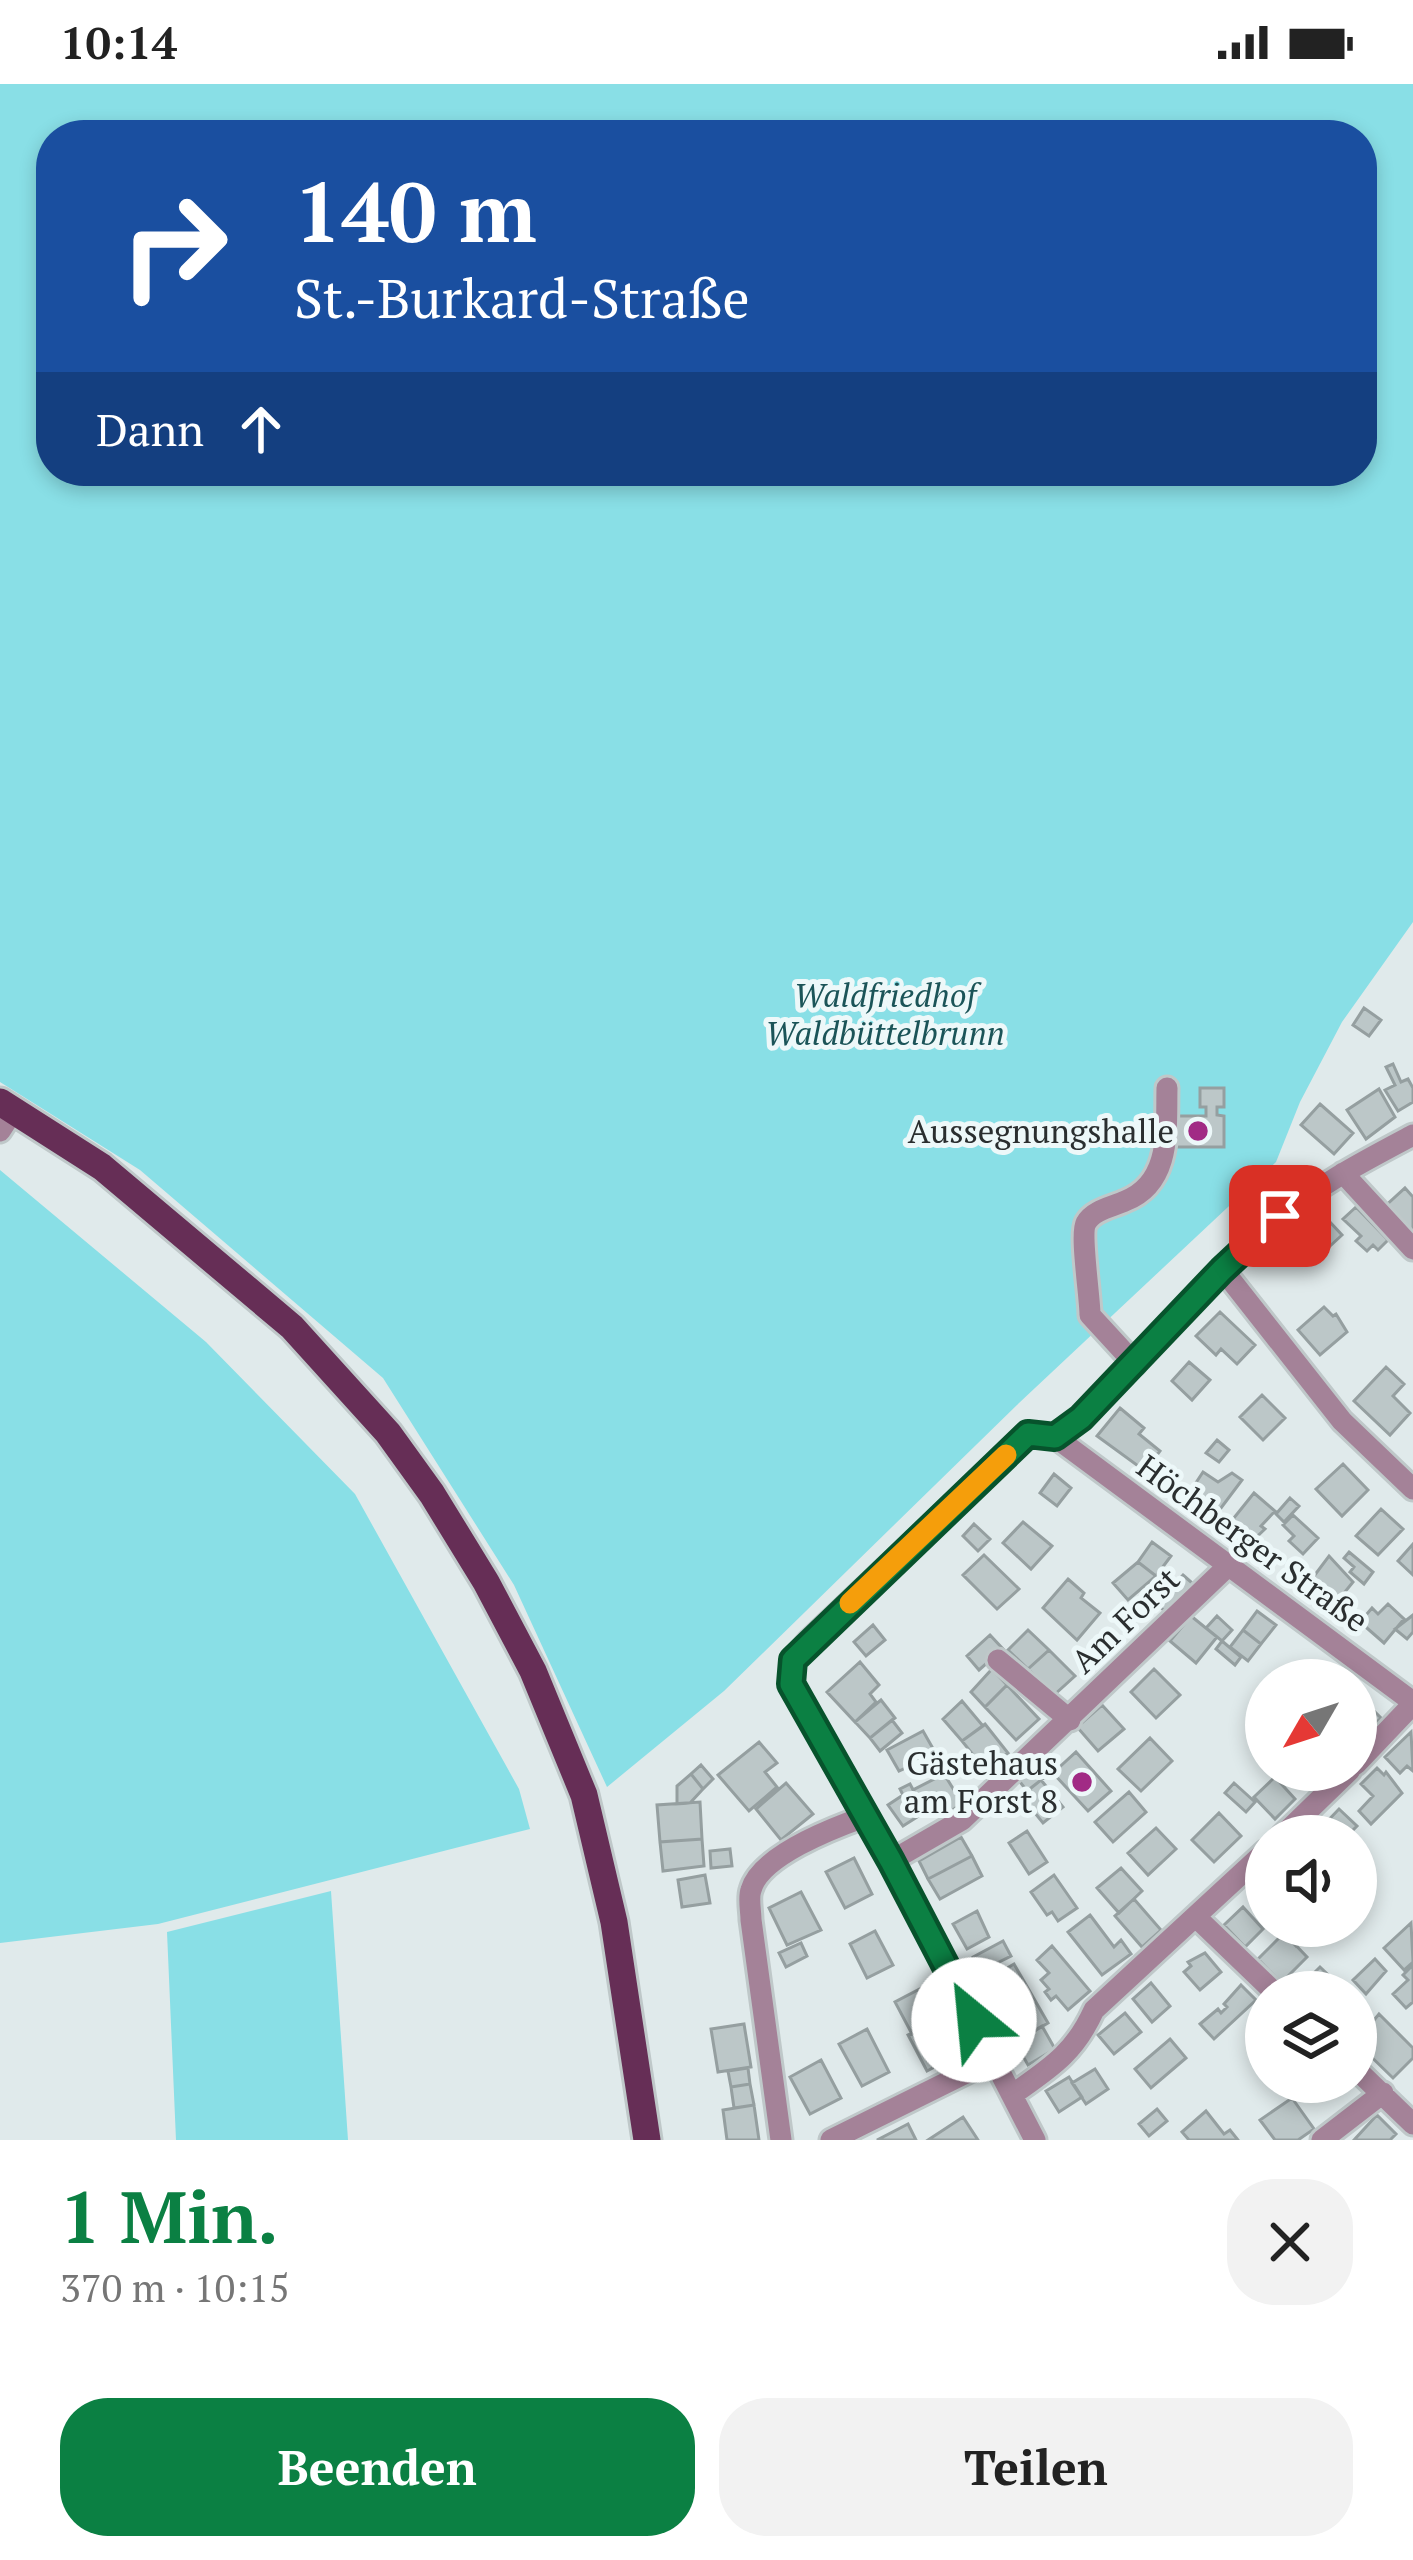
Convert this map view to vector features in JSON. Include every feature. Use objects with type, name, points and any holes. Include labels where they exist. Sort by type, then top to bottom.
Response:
[{"type":"main road","points":[[4,1115],[102,1167],[292,1327],[388,1433],[486,1582],[533,1671],[584,1796],[614,1922],[647,2140]]},
{"type":"street","points":[[1135,1364],[1090,1315],[1082,1236],[1087,1219],[1131,1200],[1147,1187],[1166,1153],[1167,1088]]},
{"type":"street","points":[[1035,2140],[891,1861],[791,1684],[793,1660],[1028,1434],[1055,1437],[1081,1418],[1280,1216],[1342,1173],[1413,1135]]},
{"type":"street","points":[[1342,1173],[1413,1249]]},
{"type":"street","points":[[1222,1270],[1342,1420],[1413,1489]]},
{"type":"street","name":"Höchberger Straße","points":[[1055,1437],[1413,1703]]},
{"type":"street","name":"Am Forst","points":[[891,1861],[962,1820],[1227,1567]]},
{"type":"street","name":"Am Forst","points":[[998,1660],[1070,1720]]},
{"type":"street","points":[[1377,1741],[1413,1703]]},
{"type":"street","points":[[1304,1815],[1328,1791]]},
{"type":"street","points":[[781,2140],[751,1920],[751,1889],[766,1866],[832,1828],[864,1816]]},
{"type":"street","points":[[1012,2095],[1064,2059],[1081,2039],[1094,2010],[1245,1871]]},
{"type":"street","points":[[1196,1918],[1252,1971]]},
{"type":"street","points":[[831,2140],[994,2059]]},
{"type":"street","points":[[1377,2088],[1413,2124]]},
{"type":"street","points":[[1322,2140],[1382,2093]]},
{"type":"green space","name":"Waldfriedhof Waldbüttelbrunn","points":[[0,84],[1413,84],[1413,922],[1342,1022],[1300,1102],[1276,1162],[1019,1403],[724,1691],[607,1787],[514,1585],[383,1378],[140,1170],[0,1082]]},
{"type":"green space","points":[[0,1170],[206,1342],[355,1494],[519,1789],[530,1829],[158,1924],[0,1943]]},
{"type":"green space","points":[[331,1891],[348,2140],[176,2140],[167,1932]]},
{"type":"building","points":[[1364,1008],[1381,1020],[1369,1036],[1353,1025]]},
{"type":"building","points":[[1393,1064],[1401,1082],[1408,1079],[1413,1088],[1413,1102],[1398,1111],[1385,1090],[1395,1085],[1386,1067]]},
{"type":"building","name":"Aussegnungshalle","points":[[1200,1088],[1224,1088],[1224,1107],[1217,1107],[1217,1115],[1224,1116],[1224,1147],[1172,1147],[1172,1116],[1206,1116],[1206,1107],[1200,1107]]},
{"type":"building","points":[[1379,1089],[1395,1117],[1366,1139],[1347,1110]]},
{"type":"building","points":[[1320,1104],[1353,1133],[1334,1154],[1301,1125]]},
{"type":"building","points":[[1405,1188],[1413,1197],[1413,1238],[1382,1209]]},
{"type":"building","points":[[1356,1207],[1388,1240],[1378,1250],[1373,1245],[1367,1251],[1356,1241],[1361,1236],[1343,1219]]},
{"type":"building","points":[[1329,1221],[1342,1235],[1329,1247],[1316,1233]]},
{"type":"building","points":[[1324,1307],[1336,1314],[1347,1332],[1320,1355],[1298,1330]]},
{"type":"building","points":[[1220,1312],[1255,1345],[1237,1364],[1221,1349],[1216,1355],[1196,1336]]},
{"type":"building","points":[[1189,1362],[1210,1380],[1192,1400],[1172,1381]]},
{"type":"building","points":[[1386,1367],[1404,1384],[1393,1396],[1410,1413],[1390,1435],[1354,1401]]},
{"type":"building","points":[[1262,1395],[1285,1418],[1263,1440],[1240,1417]]},
{"type":"building","points":[[1120,1408],[1144,1428],[1139,1434],[1160,1451],[1145,1471],[1097,1436]]},
{"type":"building","points":[[1217,1440],[1229,1450],[1219,1462],[1206,1453]]},
{"type":"building","points":[[1343,1464],[1368,1490],[1342,1516],[1316,1489]]},
{"type":"building","points":[[1203,1472],[1218,1482],[1232,1473],[1242,1480],[1210,1516],[1186,1498]]},
{"type":"building","points":[[1054,1474],[1071,1488],[1057,1506],[1040,1493]]},
{"type":"building","points":[[1254,1493],[1275,1511],[1246,1547],[1225,1529]]},
{"type":"building","points":[[1290,1498],[1299,1506],[1284,1522],[1276,1514]]},
{"type":"building","points":[[1381,1509],[1403,1529],[1378,1555],[1356,1536]]},
{"type":"building","points":[[1293,1515],[1318,1538],[1303,1554],[1289,1541],[1294,1536],[1283,1525]]},
{"type":"building","points":[[1023,1522],[1052,1546],[1031,1569],[1003,1543]]},
{"type":"building","points":[[974,1524],[990,1539],[978,1551],[963,1536]]},
{"type":"building","points":[[1152,1542],[1171,1556],[1156,1576],[1138,1562]]},
{"type":"building","points":[[1413,1544],[1413,1575],[1398,1561]]},
{"type":"building","points":[[1349,1552],[1373,1572],[1364,1584],[1350,1572],[1354,1567],[1344,1558]]},
{"type":"building","points":[[984,1555],[1019,1589],[997,1609],[963,1575]]},
{"type":"building","points":[[1329,1556],[1353,1582],[1336,1603],[1323,1593],[1316,1602],[1302,1592]]},
{"type":"building","points":[[1138,1562],[1156,1576],[1128,1600],[1113,1583]]},
{"type":"building","points":[[1183,1575],[1198,1588],[1171,1617],[1157,1604]]},
{"type":"building","points":[[1068,1579],[1100,1613],[1077,1640],[1043,1608]]},
{"type":"building","points":[[1388,1604],[1404,1619],[1384,1643],[1360,1622],[1372,1608],[1378,1614]]},
{"type":"building","points":[[1257,1611],[1276,1625],[1261,1644],[1243,1630]]},
{"type":"building","points":[[1413,1615],[1413,1632],[1407,1639],[1395,1629]]},
{"type":"building","points":[[1191,1616],[1217,1637],[1196,1663],[1170,1641]]},
{"type":"building","points":[[1217,1616],[1232,1630],[1222,1641],[1206,1628]]},
{"type":"building","points":[[873,1625],[885,1640],[866,1656],[854,1642]]},
{"type":"building","points":[[1028,1630],[1049,1650],[1028,1669],[1008,1650]]},
{"type":"building","points":[[1243,1630],[1261,1644],[1250,1659],[1230,1647]]},
{"type":"building","points":[[990,1635],[1003,1649],[979,1670],[967,1656]]},
{"type":"building","points":[[1222,1641],[1241,1657],[1235,1665],[1216,1649]]},
{"type":"building","points":[[1049,1650],[1075,1676],[1054,1695],[1028,1669]]},
{"type":"building","points":[[860,1662],[879,1685],[870,1694],[876,1702],[855,1722],[827,1692]]},
{"type":"building","points":[[992,1669],[1007,1685],[985,1707],[971,1692]]},
{"type":"building","points":[[1154,1669],[1180,1695],[1156,1718],[1131,1692]]},
{"type":"building","points":[[1007,1685],[1039,1719],[1016,1740],[985,1707]]},
{"type":"building","points":[[881,1700],[895,1718],[870,1738],[855,1722]]},
{"type":"building","points":[[962,1701],[983,1726],[962,1741],[943,1719]]},
{"type":"building","points":[[1102,1705],[1124,1729],[1098,1751],[1077,1727]]},
{"type":"building","points":[[892,1720],[902,1733],[880,1751],[870,1738]]},
{"type":"building","points":[[985,1724],[1008,1753],[986,1771],[962,1741]]},
{"type":"building","points":[[923,1731],[940,1761],[915,1774],[910,1766],[899,1771],[887,1750]]},
{"type":"building","points":[[1411,1732],[1413,1771],[1407,1766],[1400,1773],[1385,1757]]},
{"type":"building","points":[[1150,1738],[1172,1761],[1141,1791],[1118,1769]]},
{"type":"building","points":[[759,1742],[777,1763],[765,1772],[777,1787],[749,1811],[718,1775]]},
{"type":"building","name":"Gästehaus am Forst 8","points":[[1076,1752],[1111,1791],[1088,1811],[1053,1773]]},
{"type":"building","points":[[1034,1764],[1045,1777],[1027,1791],[1017,1778]]},
{"type":"building","points":[[701,1765],[713,1779],[703,1789],[691,1774]]},
{"type":"building","points":[[1377,1768],[1402,1793],[1377,1818],[1359,1811],[1373,1796],[1368,1791],[1377,1791]]},
{"type":"building","points":[[691,1774],[703,1789],[690,1803],[677,1804],[677,1786]]},
{"type":"building","points":[[944,1774],[962,1803],[945,1816],[938,1805],[925,1812],[913,1790]]},
{"type":"building","points":[[1041,1780],[1063,1807],[1043,1823],[1021,1796]]},
{"type":"building","points":[[786,1783],[813,1814],[781,1840],[756,1809]]},
{"type":"building","points":[[1234,1783],[1255,1802],[1246,1812],[1225,1793]]},
{"type":"building","points":[[910,1784],[925,1812],[903,1826],[888,1805]]},
{"type":"building","points":[[1260,1791],[1288,1791],[1295,1799],[1279,1815],[1271,1815],[1254,1797]]},
{"type":"building","points":[[1129,1792],[1146,1812],[1113,1842],[1095,1822]]},
{"type":"building","points":[[700,1802],[702,1839],[660,1842],[657,1805]]},
{"type":"building","points":[[1219,1813],[1241,1836],[1214,1862],[1192,1840]]},
{"type":"building","points":[[1156,1828],[1176,1849],[1148,1875],[1128,1853]]},
{"type":"building","points":[[1027,1831],[1047,1862],[1029,1874],[1009,1843]]},
{"type":"building","points":[[961,1837],[972,1856],[928,1879],[919,1861]]},
{"type":"building","points":[[702,1839],[704,1866],[663,1871],[660,1842]]},
{"type":"building","points":[[730,1849],[732,1866],[711,1868],[710,1851]]},
{"type":"building","points":[[972,1856],[982,1876],[940,1899],[928,1879]]},
{"type":"building","points":[[854,1858],[872,1894],[845,1908],[826,1872]]},
{"type":"building","points":[[1121,1868],[1142,1891],[1119,1913],[1097,1888]]},
{"type":"building","points":[[705,1875],[710,1903],[682,1907],[678,1880]]},
{"type":"building","points":[[1054,1875],[1077,1908],[1058,1921],[1052,1912],[1047,1915],[1031,1892]]},
{"type":"building","points":[[801,1892],[821,1930],[787,1945],[769,1908]]},
{"type":"building","points":[[1134,1899],[1161,1930],[1142,1947],[1115,1916]]},
{"type":"building","points":[[1243,1907],[1245,1947],[1224,1925]]},
{"type":"building","points":[[977,1911],[989,1937],[967,1949],[953,1924]]},
{"type":"building","points":[[1090,1915],[1114,1947],[1121,1940],[1131,1954],[1102,1975],[1068,1932]]},
{"type":"building","points":[[1411,1923],[1413,1962],[1404,1970],[1384,1948]]},
{"type":"building","points":[[875,1931],[893,1965],[867,1978],[850,1944]]},
{"type":"building","points":[[1003,1941],[1011,1956],[981,1971],[973,1957]]},
{"type":"building","points":[[801,1943],[807,1956],[786,1967],[779,1953]]},
{"type":"building","points":[[1052,1946],[1090,1991],[1068,2010],[1056,1996],[1051,2000],[1041,1980],[1049,1973],[1037,1960]]},
{"type":"building","points":[[1270,1947],[1297,1947],[1307,1957],[1293,1971],[1270,1971],[1258,1959]]},
{"type":"building","points":[[1205,1953],[1221,1972],[1200,1990],[1184,1972],[1191,1966],[1188,1962]]},
{"type":"building","points":[[1375,1959],[1386,1971],[1377,1981],[1377,1971],[1362,1971]]},
{"type":"building","points":[[1014,1964],[1048,2023],[1031,2033],[997,1974]]},
{"type":"building","points":[[1413,1965],[1413,2002],[1406,2008],[1393,1994],[1408,1980],[1403,1975]]},
{"type":"building","points":[[933,1982],[947,2009],[935,2015],[938,2020],[912,2034],[895,2002]]},
{"type":"building","points":[[1151,1983],[1170,2006],[1152,2022],[1133,1999]]},
{"type":"building","points":[[1241,1985],[1245,1989],[1245,2010],[1214,2039],[1200,2024],[1218,2009],[1221,2013],[1227,2007],[1224,2004]]},
{"type":"building","points":[[1125,2013],[1141,2032],[1114,2054],[1098,2035]]},
{"type":"building","points":[[1377,2016],[1413,2048],[1413,2058],[1393,2078],[1377,2062]]},
{"type":"building","points":[[938,2020],[957,2055],[927,2071],[908,2035]]},
{"type":"building","points":[[744,2024],[751,2067],[718,2072],[711,2029]]},
{"type":"building","points":[[1042,2026],[1055,2049],[1028,2065],[1015,2042]]},
{"type":"building","points":[[867,2029],[889,2072],[862,2086],[839,2044]]},
{"type":"building","points":[[1170,2039],[1186,2058],[1151,2088],[1135,2069]]},
{"type":"building","points":[[821,2060],[841,2098],[810,2114],[790,2077]]},
{"type":"building","points":[[748,2068],[750,2084],[731,2087],[728,2071]]},
{"type":"building","points":[[1095,2069],[1108,2089],[1086,2104],[1072,2083]]},
{"type":"building","points":[[1069,2077],[1082,2097],[1059,2112],[1046,2091]]},
{"type":"building","points":[[750,2084],[754,2105],[734,2108],[731,2087]]},
{"type":"building","points":[[1285,2103],[1296,2103],[1314,2129],[1298,2140],[1275,2140],[1260,2120]]},
{"type":"building","points":[[754,2105],[759,2140],[727,2140],[723,2110]]},
{"type":"building","points":[[1157,2109],[1167,2121],[1149,2136],[1139,2124]]},
{"type":"building","points":[[1206,2111],[1224,2134],[1230,2130],[1238,2140],[1189,2140],[1182,2132]]},
{"type":"building","points":[[1377,2115],[1396,2134],[1390,2140],[1354,2140]]},
{"type":"building","points":[[963,2117],[978,2140],[928,2140]]},
{"type":"building","points":[[908,2124],[916,2140],[877,2140]]},
{"type":"slow traffic","points":[[850,1603],[1006,1455]]},
{"type":"place","name":"Aussegnungshalle","points":[[1198,1131]]},
{"type":"place","name":"Gästehaus am Forst 8","points":[[1082,1782]]},
{"type":"route","points":[[974,2020],[791,1684],[793,1660],[1028,1434],[1055,1437],[1081,1418],[1280,1216]]}]
